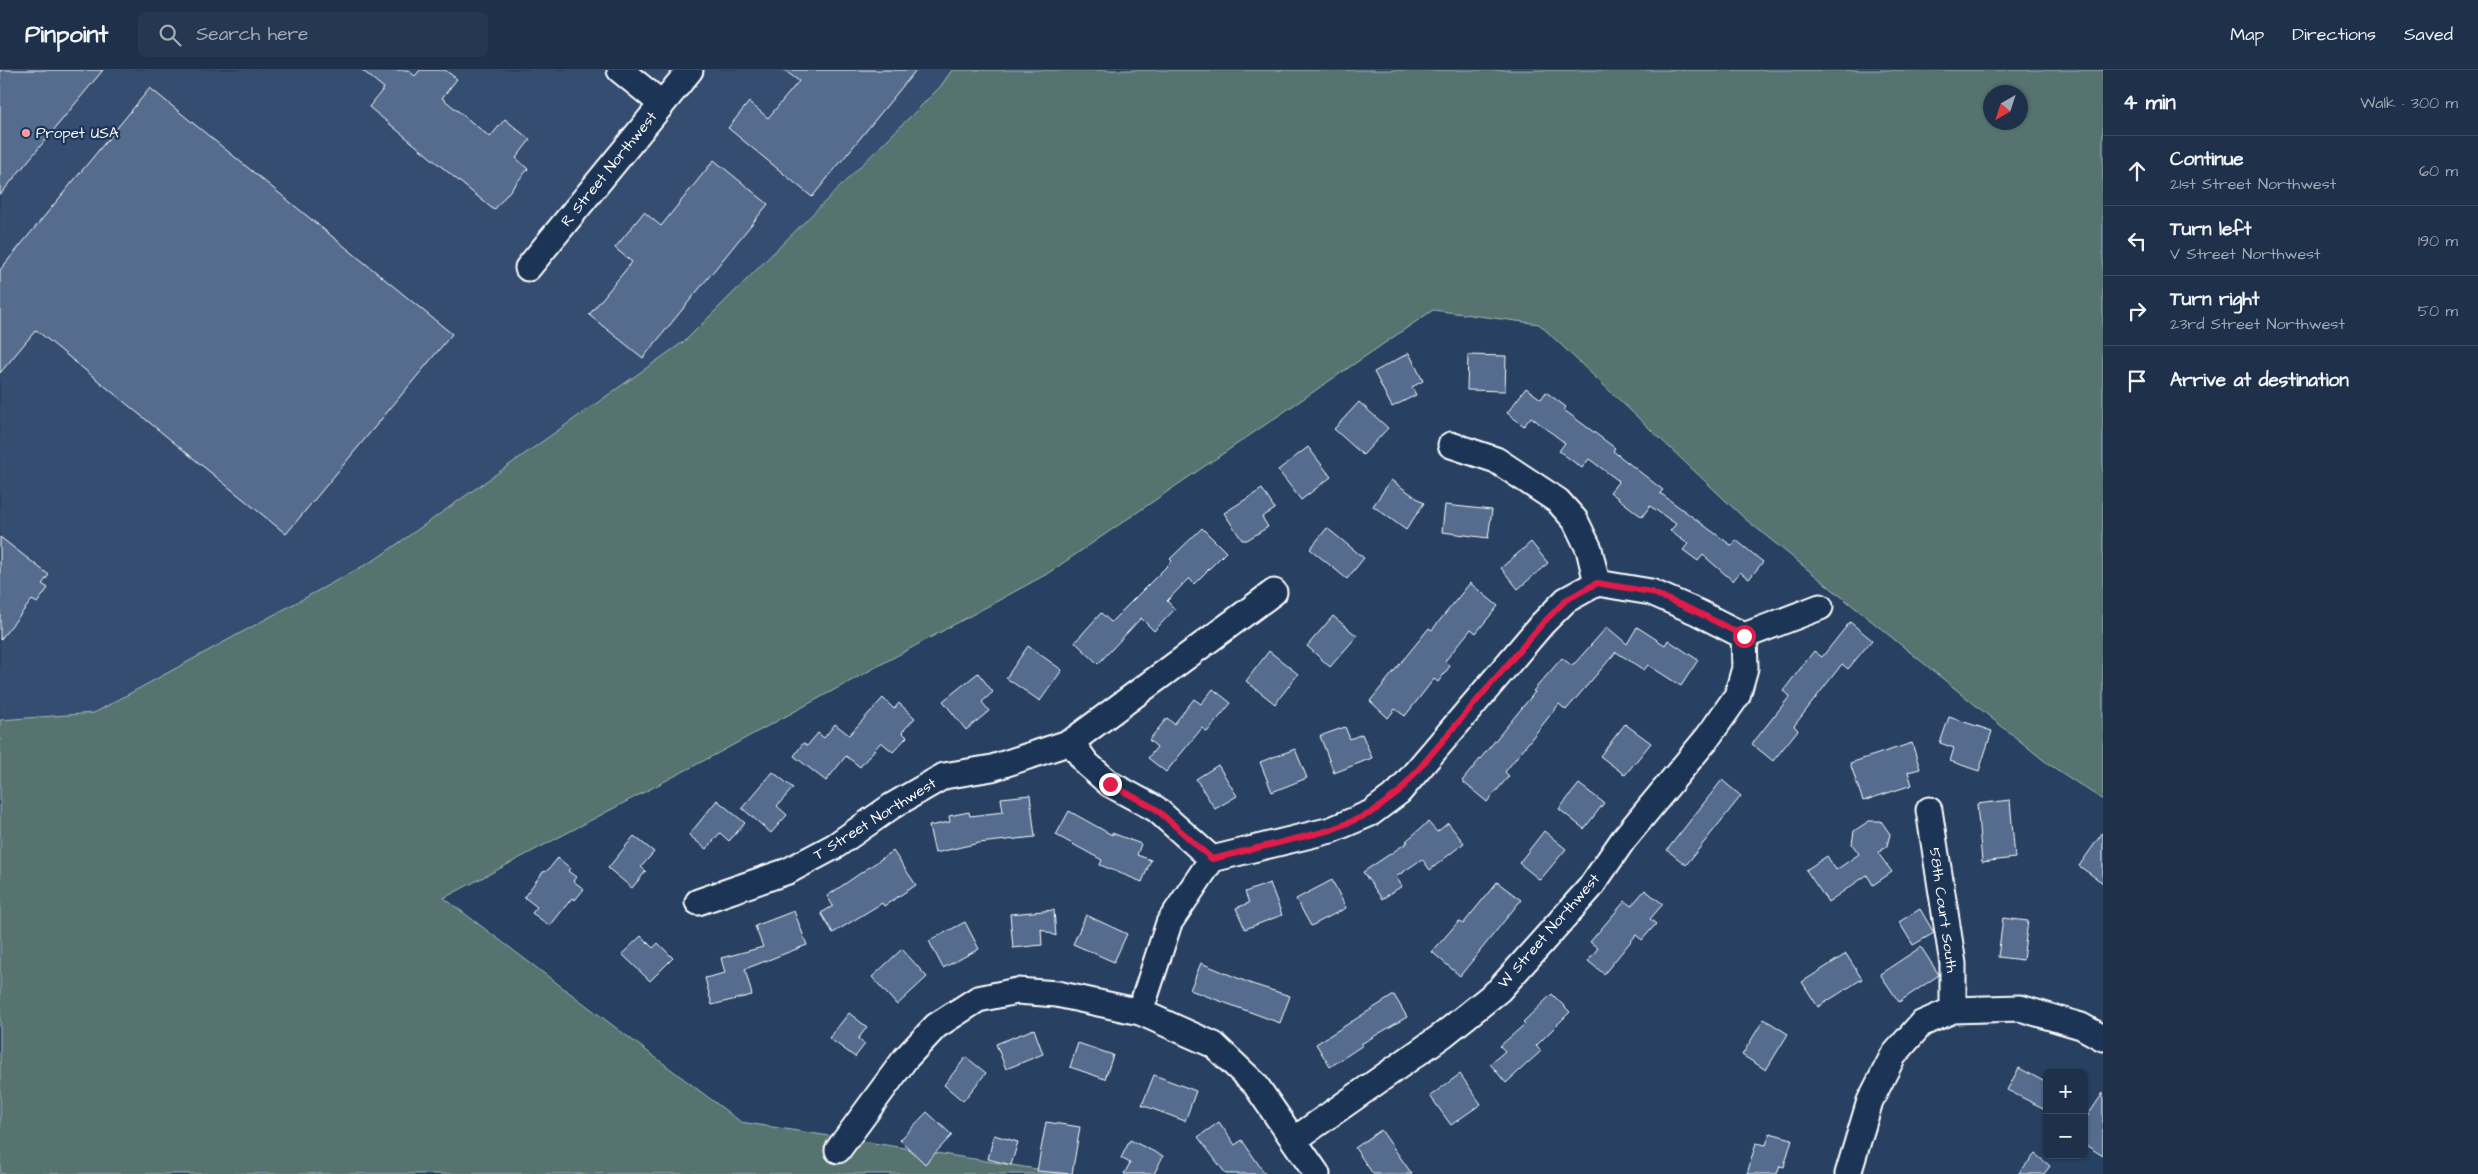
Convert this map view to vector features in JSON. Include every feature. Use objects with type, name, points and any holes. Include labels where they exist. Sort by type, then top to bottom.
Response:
[{"type":"street","points":[[620,70],[662,104]]},
{"type":"street","name":"R Street Northwest","points":[[528,268],[690,70]]},
{"type":"street","points":[[1451,445],[1496,460],[1558,501],[1576,520],[1589,549],[1597,583]]},
{"type":"street","points":[[1140,1012],[1169,923],[1212,859],[1331,830],[1371,813],[1399,792],[1542,624],[1566,600],[1597,583],[1651,592],[1697,612],[1744,636],[1820,607]]},
{"type":"street","name":"T Street Northwest","points":[[698,902],[788,871],[835,846],[892,806],[944,776],[992,768],[1071,742],[1274,592]]},
{"type":"street","name":"W Street Northwest","points":[[1294,1140],[1443,1035],[1499,990],[1590,888],[1623,840],[1708,737],[1737,696],[1745,668],[1744,636]]},
{"type":"street","points":[[1071,742],[1087,764],[1110,784],[1156,809],[1212,859]]},
{"type":"street","name":"58th Court South","points":[[1929,810],[1953,964],[1953,1010]]},
{"type":"street","points":[[838,1150],[905,1059],[936,1026],[978,999],[1017,991],[1056,994],[1140,1012],[1214,1045],[1255,1084],[1317,1174]]},
{"type":"street","points":[[1848,1174],[1870,1101],[1893,1056],[1921,1024],[1953,1010],[2020,1008],[2081,1026],[2103,1038]]},
{"type":"shaded area","points":[[0,70],[952,70],[940,87],[686,340],[376,559],[94,713],[0,720]]},
{"type":"green space","points":[[952,70],[2103,70],[2103,800],[2047,763],[1744,518],[1539,324],[1433,310],[1047,574],[722,751],[444,898],[741,1122],[1068,1174],[0,1174],[0,720],[94,713],[376,559],[686,340],[940,87]]},
{"type":"building","name":"Propet USA","points":[[0,70],[103,70],[0,195]]},
{"type":"building","points":[[362,70],[408,70],[415,76],[420,70],[445,70],[457,79],[442,98],[490,137],[505,119],[530,140],[516,158],[528,169],[494,210],[369,107],[384,88]]},
{"type":"building","points":[[784,70],[916,70],[812,197],[728,128],[749,102],[768,118],[799,81]]},
{"type":"building","points":[[150,88],[452,334],[286,534],[36,330],[0,373],[0,270]]},
{"type":"building","points":[[714,160],[768,204],[643,358],[589,315],[632,262],[615,248],[644,212],[661,226]]},
{"type":"building","points":[[1409,353],[1423,381],[1412,387],[1416,395],[1392,407],[1374,372]]},
{"type":"building","points":[[1468,355],[1506,356],[1505,391],[1467,390]]},
{"type":"building","points":[[1526,388],[1541,399],[1546,392],[1566,407],[1564,410],[1615,448],[1613,451],[1663,490],[1660,493],[1732,546],[1736,540],[1763,562],[1749,579],[1740,572],[1733,581],[1703,555],[1698,561],[1683,550],[1688,544],[1670,531],[1676,524],[1650,506],[1642,517],[1610,492],[1619,481],[1589,459],[1582,468],[1559,451],[1565,443],[1531,417],[1524,426],[1507,413]]},
{"type":"building","points":[[1359,402],[1388,428],[1363,455],[1334,429]]},
{"type":"building","points":[[1308,447],[1331,477],[1301,500],[1278,470]]},
{"type":"building","points":[[1391,480],[1424,503],[1406,530],[1373,506]]},
{"type":"building","points":[[1262,489],[1275,509],[1262,517],[1268,527],[1247,540],[1242,540],[1224,513]]},
{"type":"building","points":[[1445,505],[1492,510],[1488,538],[1442,532]]},
{"type":"building","points":[[1202,528],[1226,552],[1194,584],[1189,578],[1167,601],[1175,609],[1154,631],[1141,618],[1098,664],[1075,642],[1101,613],[1111,622]]},
{"type":"building","points":[[1327,528],[1364,558],[1347,579],[1310,549]]},
{"type":"building","points":[[0,537],[49,575],[42,584],[48,588],[37,603],[32,600],[0,640]]},
{"type":"building","points":[[1531,542],[1548,563],[1518,589],[1501,568]]},
{"type":"building","points":[[1470,583],[1498,606],[1476,633],[1471,629],[1445,661],[1450,666],[1438,682],[1434,679],[1405,716],[1395,709],[1388,718],[1370,701],[1429,628],[1432,630]]},
{"type":"building","points":[[1333,616],[1357,636],[1330,667],[1307,646]]},
{"type":"building","points":[[1850,622],[1872,640],[1848,669],[1842,664],[1794,726],[1798,730],[1773,761],[1752,744],[1790,696],[1783,691],[1814,651],[1822,657]]},
{"type":"building","points":[[1607,627],[1627,644],[1637,627],[1665,645],[1668,640],[1698,660],[1681,686],[1648,665],[1644,670],[1616,652],[1566,710],[1559,704],[1505,772],[1509,776],[1487,802],[1462,781],[1535,692],[1533,691],[1562,658],[1571,665],[1575,663]]},
{"type":"building","points":[[1028,646],[1062,670],[1040,701],[1006,678]]},
{"type":"building","points":[[1269,651],[1298,674],[1275,704],[1246,681]]},
{"type":"building","points":[[978,673],[993,692],[982,702],[989,711],[966,730],[943,701]]},
{"type":"building","points":[[1213,689],[1231,703],[1207,732],[1202,728],[1166,772],[1148,758],[1157,747],[1149,740],[1167,718],[1174,724],[1194,699],[1201,704]]},
{"type":"building","points":[[883,698],[894,709],[899,703],[915,718],[902,732],[907,737],[893,752],[881,742],[860,767],[846,756],[826,781],[794,756],[803,743],[807,746],[818,733],[824,738],[835,724],[849,735]]},
{"type":"building","points":[[1949,717],[1992,731],[1979,771],[1950,761],[1954,748],[1940,743]]},
{"type":"building","points":[[1625,724],[1651,743],[1625,775],[1600,756]]},
{"type":"building","points":[[1345,727],[1350,739],[1362,734],[1372,758],[1334,773],[1320,736]]},
{"type":"building","points":[[1912,743],[1920,769],[1908,772],[1912,785],[1863,801],[1850,763]]},
{"type":"building","points":[[1295,749],[1307,778],[1272,792],[1260,762]]},
{"type":"building","points":[[1218,765],[1237,796],[1215,809],[1196,779]]},
{"type":"building","points":[[773,772],[793,788],[777,806],[787,815],[771,833],[742,808]]},
{"type":"building","points":[[1722,780],[1741,796],[1686,865],[1667,850]]},
{"type":"building","points":[[1579,784],[1604,803],[1584,829],[1559,809]]},
{"type":"building","points":[[1030,795],[1035,837],[979,843],[935,853],[929,826],[950,822],[949,816],[969,812],[970,816],[1003,812],[1001,798]]},
{"type":"building","points":[[717,800],[745,823],[729,841],[720,833],[706,849],[689,835]]},
{"type":"building","points":[[2010,800],[2015,858],[1982,862],[1977,804]]},
{"type":"building","points":[[1069,811],[1112,835],[1112,833],[1141,844],[1137,855],[1151,860],[1142,882],[1100,865],[1102,860],[1056,835]]},
{"type":"building","points":[[1869,821],[1881,821],[1890,834],[1887,846],[1878,853],[1892,872],[1873,885],[1867,875],[1828,902],[1806,870],[1827,856],[1836,870],[1859,854],[1852,844],[1854,831]]},
{"type":"building","points":[[1428,822],[1437,832],[1448,823],[1464,843],[1430,870],[1422,859],[1396,877],[1402,886],[1382,899],[1363,872],[1408,842],[1406,841]]},
{"type":"building","points":[[1544,831],[1566,849],[1540,880],[1519,863]]},
{"type":"building","points":[[2103,832],[2103,883],[2079,866]]},
{"type":"building","points":[[634,836],[654,852],[641,867],[646,871],[632,888],[608,868]]},
{"type":"building","points":[[893,851],[916,885],[884,906],[882,903],[833,933],[821,913],[833,906],[827,896]]},
{"type":"building","points":[[558,858],[570,868],[568,871],[576,877],[573,881],[584,889],[575,900],[572,898],[550,926],[532,913],[537,907],[524,897],[543,872],[547,871]]},
{"type":"building","points":[[1332,880],[1346,908],[1311,926],[1296,899]]},
{"type":"building","points":[[1497,882],[1521,900],[1460,976],[1432,952],[1459,921],[1463,924]]},
{"type":"building","points":[[1270,883],[1282,915],[1245,929],[1236,908],[1249,903],[1245,892]]},
{"type":"building","points":[[1645,890],[1663,904],[1650,919],[1656,924],[1642,940],[1636,935],[1604,974],[1588,961],[1598,948],[1590,942],[1625,901],[1631,906]]},
{"type":"building","points":[[1920,909],[1934,933],[1913,945],[1899,922]]},
{"type":"building","points":[[1054,910],[1056,936],[1041,929],[1042,945],[1013,948],[1010,914]]},
{"type":"building","points":[[794,911],[807,945],[745,969],[752,995],[712,1005],[705,978],[725,973],[721,958],[763,947],[755,926]]},
{"type":"building","points":[[1086,915],[1127,934],[1114,962],[1073,944]]},
{"type":"building","points":[[2003,918],[2028,921],[2023,960],[1998,957]]},
{"type":"building","points":[[965,922],[979,949],[943,968],[929,941]]},
{"type":"building","points":[[641,936],[653,948],[658,943],[673,958],[650,981],[622,954]]},
{"type":"building","points":[[1921,947],[1939,975],[1899,1002],[1880,974]]},
{"type":"building","points":[[902,949],[927,977],[897,1005],[872,977]]},
{"type":"building","points":[[1846,954],[1862,979],[1818,1007],[1802,982]]},
{"type":"building","points":[[1201,963],[1252,984],[1290,996],[1280,1023],[1190,990]]},
{"type":"building","points":[[1552,994],[1570,1012],[1536,1046],[1541,1051],[1506,1083],[1490,1064],[1505,1051],[1500,1046],[1525,1024],[1523,1022]]},
{"type":"building","points":[[1394,995],[1407,1017],[1361,1044],[1363,1045],[1330,1067],[1316,1044]]},
{"type":"building","points":[[849,1013],[867,1027],[858,1039],[865,1044],[855,1057],[829,1038]]},
{"type":"building","points":[[1764,1019],[1788,1034],[1766,1070],[1742,1055]]},
{"type":"building","points":[[1034,1029],[1043,1054],[1006,1069],[996,1044]]},
{"type":"building","points":[[1078,1043],[1113,1055],[1105,1079],[1070,1067]]},
{"type":"building","points":[[966,1057],[986,1073],[963,1101],[944,1085]]},
{"type":"building","points":[[2019,1068],[2043,1081],[2043,1108],[2007,1090]]},
{"type":"building","points":[[1460,1074],[1481,1104],[1451,1125],[1430,1096]]},
{"type":"building","points":[[1154,1075],[1196,1091],[1185,1121],[1142,1105]]},
{"type":"building","points":[[2103,1093],[2103,1156],[2088,1147],[2088,1115]]},
{"type":"building","points":[[927,1112],[952,1135],[925,1164],[900,1140]]},
{"type":"building","points":[[1046,1122],[1080,1127],[1072,1174],[1037,1171]]},
{"type":"building","points":[[1219,1122],[1235,1145],[1242,1140],[1265,1174],[1226,1174],[1198,1137]]},
{"type":"building","points":[[1381,1130],[1412,1174],[1373,1174],[1355,1148]]},
{"type":"building","points":[[1770,1133],[1792,1139],[1784,1167],[1780,1166],[1777,1174],[1747,1174],[1756,1143],[1766,1145]]},
{"type":"building","points":[[994,1135],[1018,1142],[1011,1165],[988,1159]]},
{"type":"building","points":[[1130,1140],[1163,1156],[1154,1174],[1124,1174],[1130,1163],[1121,1158]]},
{"type":"building","points":[[2035,1154],[2050,1166],[2044,1174],[2018,1174]]},
{"type":"place","name":"Propet USA","points":[[26,133]]},
{"type":"route","points":[[1110,784],[1156,809],[1180,828],[1212,859],[1331,830],[1371,813],[1399,792],[1542,624],[1566,600],[1597,583],[1651,592],[1697,612],[1744,636]]}]
